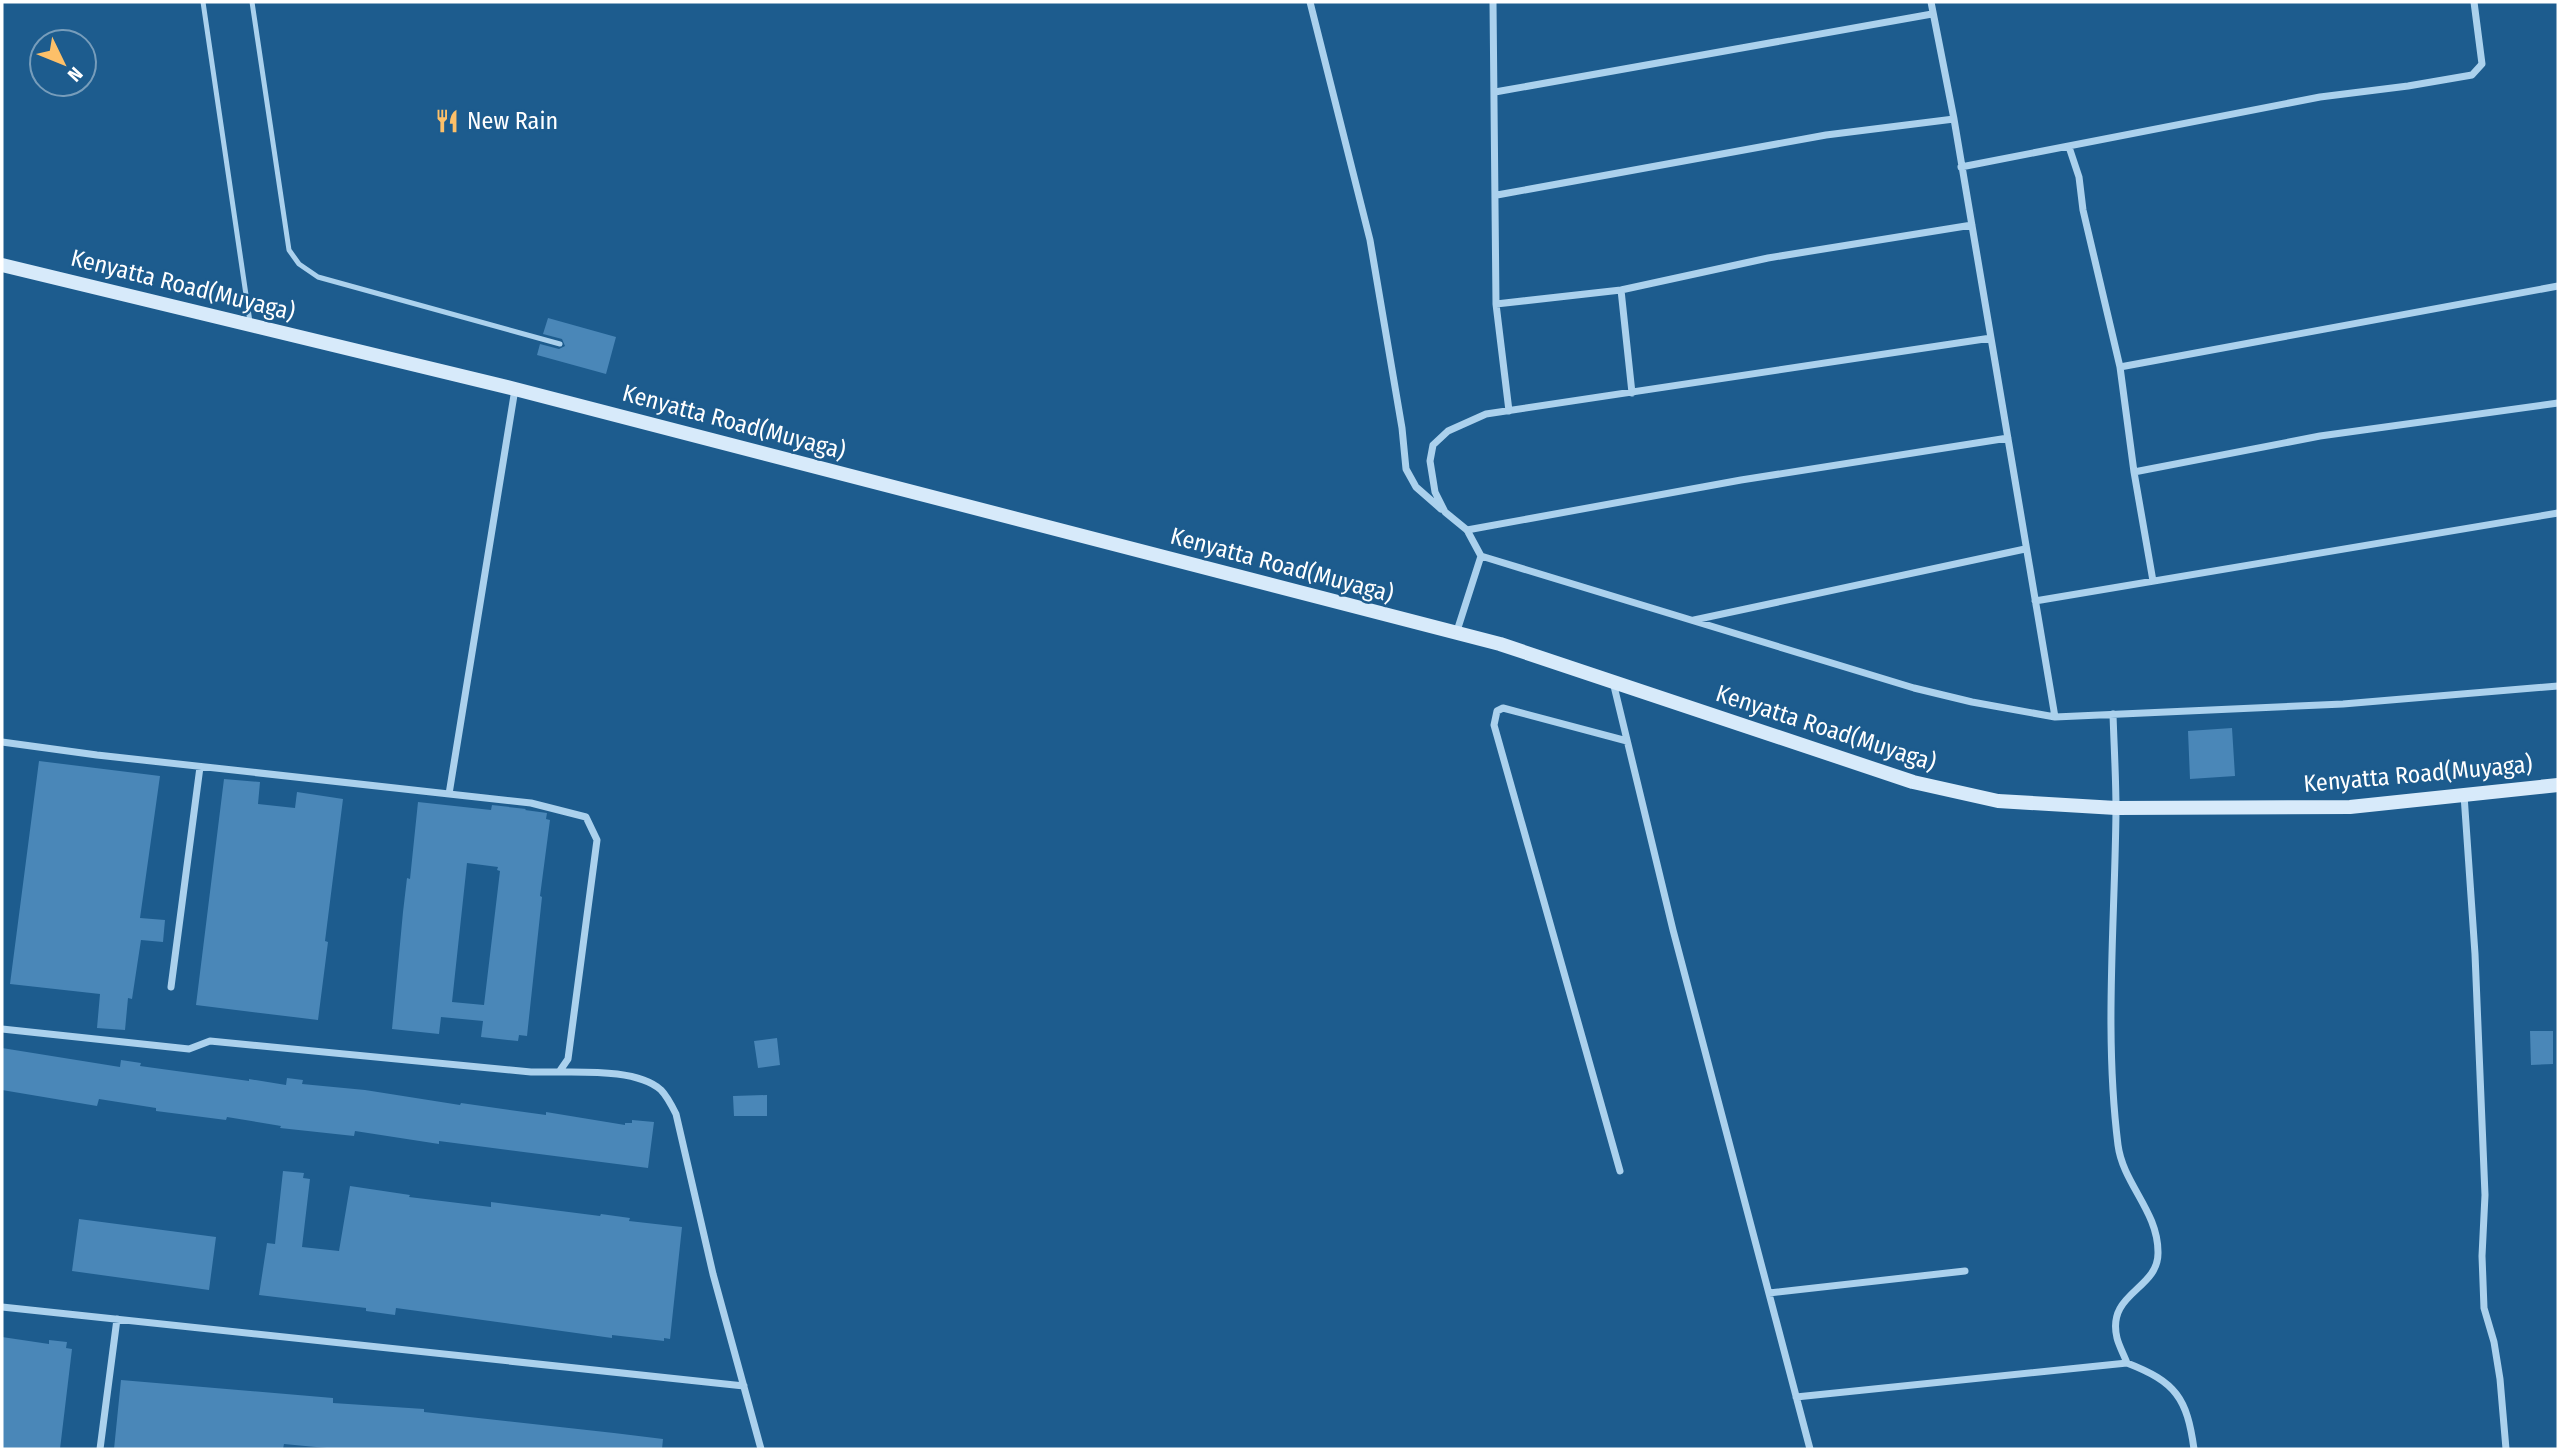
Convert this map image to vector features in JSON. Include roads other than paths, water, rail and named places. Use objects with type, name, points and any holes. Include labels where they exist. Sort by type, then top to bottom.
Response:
[{"type":"main road","name":"Kenyatta Road(Muyaga)","points":[[2,265],[515,389],[1500,644],[1913,782],[1998,801],[2116,808],[2350,807],[2558,785]]},
{"type":"street","points":[[1310,2],[1370,240],[1402,428],[1406,469],[1416,487],[1467,530],[1481,556],[1914,688],[2055,717],[2343,704],[2558,686]]},
{"type":"street","points":[[1493,2],[1496,304],[1509,411]]},
{"type":"street","points":[[1931,2],[1954,119],[2055,717]]},
{"type":"street","points":[[1961,167],[2320,97],[2472,75],[2482,64],[2474,2]]},
{"type":"street","points":[[1495,92],[1932,14]]},
{"type":"street","points":[[1497,195],[1826,135],[1954,119]]},
{"type":"street","points":[[2069,147],[2079,177],[2083,210],[2120,367],[2134,471],[2154,581]]},
{"type":"street","points":[[1496,304],[1620,290],[1768,258],[1972,225]]},
{"type":"street","points":[[2120,367],[2558,286]]},
{"type":"street","points":[[1620,290],[1632,393]]},
{"type":"street","points":[[1445,512],[1435,492],[1431,471],[1433,445],[1448,431],[1486,414],[1991,338]]},
{"type":"street","points":[[449,794],[515,389]]},
{"type":"street","points":[[2134,471],[2320,436],[2558,403]]},
{"type":"street","points":[[1467,530],[1741,480],[2008,438]]},
{"type":"street","points":[[2035,601],[2558,513]]},
{"type":"street","points":[[1692,620],[2025,549]]},
{"type":"street","points":[[1456,634],[1481,556]]},
{"type":"street","points":[[1613,682],[1673,930],[1810,1449]]},
{"type":"street","points":[[1620,1171],[1494,725],[1494,717],[1497,711],[1503,708],[1627,741]]},
{"type":"street","points":[[2113,714],[2116,808],[2111,1016],[2118,1146],[2123,1170],[2138,1192],[2157,1235],[2159,1256],[2151,1276],[2126,1297],[2120,1306],[2117,1336],[2127,1363]]},
{"type":"street","points":[[2,752],[2,742],[200,767],[531,803],[586,817],[597,839],[568,1059],[559,1072]]},
{"type":"street","points":[[171,987],[200,767]]},
{"type":"street","points":[[2464,795],[2476,968],[2484,1195],[2484,1308],[2494,1342],[2500,1379],[2506,1449]]},
{"type":"street","points":[[2,1029],[189,1049],[209,1041],[531,1072],[599,1073],[643,1079],[662,1091],[677,1114],[712,1274],[761,1449]]},
{"type":"street","points":[[1769,1293],[1965,1271]]},
{"type":"street","points":[[2,1307],[744,1386]]},
{"type":"street","points":[[100,1449],[117,1319]]},
{"type":"street","points":[[1796,1397],[2127,1363],[2154,1373],[2177,1392],[2190,1419],[2194,1449]]},
{"type":"lane","points":[[203,2],[250,325]]},
{"type":"lane","points":[[252,2],[289,250],[299,264],[317,277],[560,344]]},
{"type":"place","name":"New Rain","points":[[447,121]]}]
